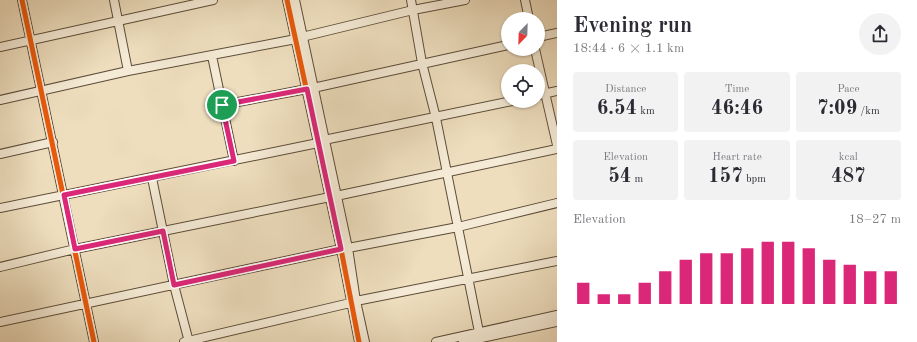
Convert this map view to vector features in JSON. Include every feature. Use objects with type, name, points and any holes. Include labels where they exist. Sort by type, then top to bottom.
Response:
[{"type":"street","points":[[22,0],[94,342]]},
{"type":"street","points":[[114,0],[128,72]]},
{"type":"street","points":[[0,47],[213,0]]},
{"type":"street","points":[[287,0],[299,38]]},
{"type":"street","points":[[294,0],[299,38],[345,248],[359,342]]},
{"type":"street","points":[[411,0],[422,63],[436,118],[480,338]]},
{"type":"street","points":[[0,100],[128,72],[299,38],[413,10],[465,0]]},
{"type":"street","points":[[525,0],[528,12]]},
{"type":"street","points":[[545,36],[557,33]]},
{"type":"street","points":[[222,105],[310,88],[501,46]]},
{"type":"street","points":[[212,56],[234,161]]},
{"type":"street","points":[[538,56],[547,93],[557,145]]},
{"type":"street","points":[[547,93],[557,91]]},
{"type":"street","points":[[0,208],[234,161],[321,141],[501,103]]},
{"type":"street","points":[[0,154],[53,142]]},
{"type":"street","points":[[0,267],[75,249],[557,149]]},
{"type":"street","points":[[152,178],[187,342],[353,302],[469,280],[557,261]]},
{"type":"street","points":[[0,322],[345,248],[458,227],[557,203]]},
{"type":"street","points":[[353,302],[365,342]]},
{"type":"street","points":[[436,342],[480,338],[557,315]]},
{"type":"street","points":[[463,342],[557,322]]},
{"type":"cycle path","points":[[22,0],[94,342]]},
{"type":"cycle path","points":[[287,0],[341,249],[359,342]]},
{"type":"route","points":[[307,89],[341,249],[174,285],[163,231],[75,249],[64,195],[234,161],[222,105],[307,89]]}]
